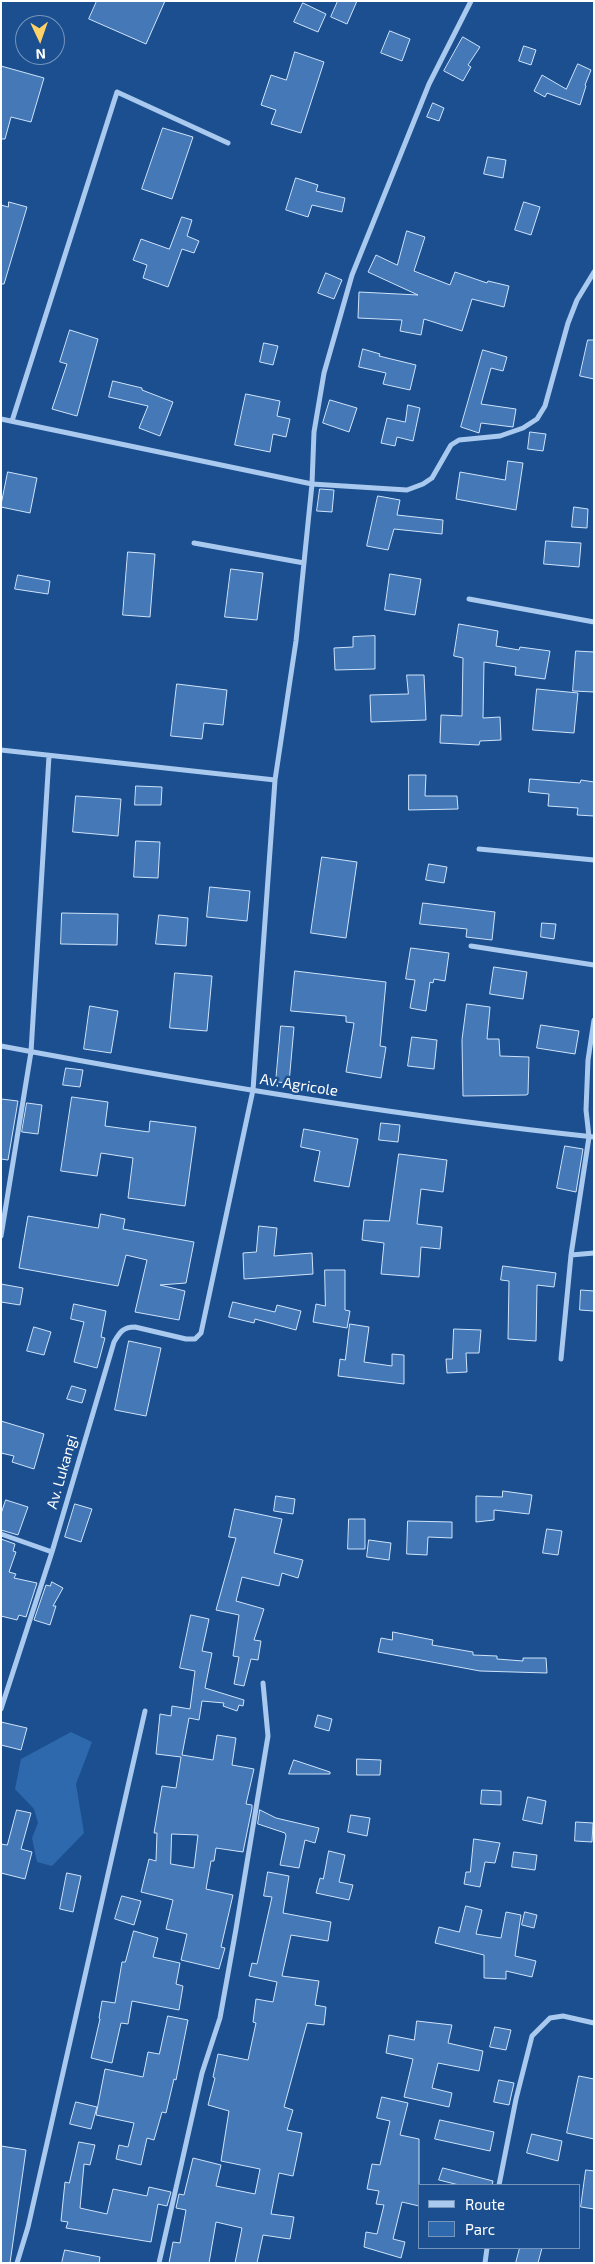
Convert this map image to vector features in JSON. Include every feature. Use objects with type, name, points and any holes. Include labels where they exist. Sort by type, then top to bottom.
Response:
[{"type":"street","points":[[253,1090],[275,780],[296,641],[312,484],[314,432],[324,373],[352,275],[429,84],[471,1]]},
{"type":"street","points":[[12,422],[117,92],[228,143]]},
{"type":"street","points":[[1,420],[312,484],[407,490],[432,478],[451,445],[459,440],[500,436],[523,428],[537,418],[545,406],[568,323],[577,300],[594,272]]},
{"type":"street","points":[[194,543],[304,563]]},
{"type":"street","points":[[470,599],[594,622]]},
{"type":"street","points":[[1,750],[275,780]]},
{"type":"street","points":[[1,1236],[32,1052],[49,756]]},
{"type":"street","points":[[479,849],[594,860]]},
{"type":"street","points":[[471,946],[594,964]]},
{"type":"street","points":[[561,1359],[571,1255],[592,1137],[586,1110],[588,1060],[594,1020]]},
{"type":"street","name":"Av. Agricole","points":[[1,1046],[253,1090],[420,1116],[592,1137]]},
{"type":"street","name":"Av. Lukangi","points":[[1,1709],[52,1552],[114,1342],[122,1330],[135,1327],[186,1339],[195,1339],[201,1333],[253,1090]]},
{"type":"street","points":[[571,1255],[594,1253]]},
{"type":"street","points":[[1,1534],[52,1552]]},
{"type":"street","points":[[159,2263],[202,2073],[220,2018],[236,1929],[268,1736],[263,1683]]},
{"type":"street","points":[[18,2263],[28,2227],[145,1711]]},
{"type":"street","points":[[499,2184],[516,2099],[532,2036],[550,2018],[562,2016],[594,2023]]},
{"type":"street","points":[[485,2263],[487,2249]]},
{"type":"green space","points":[[71,1732],[92,1742],[76,1784],[84,1833],[52,1866],[37,1862],[32,1838],[38,1823],[34,1809],[15,1789],[21,1759]]},
{"type":"building","points":[[97,1],[165,1],[146,44],[89,19]]},
{"type":"building","points":[[338,1],[357,1],[347,24],[331,17]]},
{"type":"building","points":[[303,3],[326,14],[318,32],[294,22]]},
{"type":"building","points":[[390,31],[410,39],[402,61],[381,53]]},
{"type":"building","points":[[463,37],[480,47],[468,65],[471,67],[463,81],[444,71]]},
{"type":"building","points":[[524,46],[536,50],[531,65],[519,61]]},
{"type":"building","points":[[295,52],[324,62],[301,133],[271,124],[276,110],[261,105],[271,75],[286,80]]},
{"type":"building","points":[[578,64],[591,70],[580,105],[547,93],[545,97],[534,91],[542,75],[566,89]]},
{"type":"building","points":[[1,66],[44,78],[31,122],[11,117],[5,139],[1,139]]},
{"type":"building","points":[[433,103],[444,108],[439,121],[427,117]]},
{"type":"building","points":[[163,128],[193,137],[172,199],[142,189]]},
{"type":"building","points":[[488,157],[506,160],[503,178],[484,174]]},
{"type":"building","points":[[296,178],[318,185],[316,191],[345,198],[342,212],[312,205],[308,217],[286,210]]},
{"type":"building","points":[[9,202],[27,207],[4,284],[1,284],[1,205],[8,207]]},
{"type":"building","points":[[524,202],[540,207],[531,235],[515,230]]},
{"type":"building","points":[[182,217],[192,220],[187,236],[199,241],[194,253],[182,249],[168,287],[143,278],[147,265],[133,260],[141,239],[169,249]]},
{"type":"building","points":[[407,231],[425,237],[414,271],[450,285],[455,272],[487,283],[488,281],[509,286],[504,307],[472,299],[462,331],[424,319],[421,335],[400,331],[402,320],[358,318],[359,292],[418,295],[368,272],[376,255],[397,265]]},
{"type":"building","points":[[326,273],[342,280],[334,299],[318,293]]},
{"type":"building","points":[[70,330],[98,339],[77,416],[52,409],[67,364],[60,362]]},
{"type":"building","points":[[588,340],[594,340],[594,379],[580,376]]},
{"type":"building","points":[[264,343],[278,346],[273,365],[260,362]]},
{"type":"building","points":[[363,349],[380,354],[379,356],[416,365],[410,390],[383,384],[386,373],[359,367]]},
{"type":"building","points":[[483,350],[507,357],[503,371],[491,368],[481,404],[516,409],[513,427],[481,423],[479,433],[461,427]]},
{"type":"building","points":[[113,381],[142,388],[142,390],[173,402],[160,436],[139,428],[148,406],[109,397]]},
{"type":"building","points":[[246,394],[280,401],[277,416],[290,419],[286,437],[273,434],[270,452],[235,445]]},
{"type":"building","points":[[330,400],[357,408],[349,432],[323,423]]},
{"type":"building","points":[[408,405],[420,408],[413,441],[397,437],[395,446],[381,443],[387,418],[405,422]]},
{"type":"building","points":[[530,432],[546,434],[543,451],[528,449]]},
{"type":"building","points":[[508,461],[523,463],[516,510],[456,499],[460,472],[505,480]]},
{"type":"building","points":[[8,472],[37,478],[30,513],[1,507]]},
{"type":"building","points":[[320,489],[334,490],[332,512],[317,511]]},
{"type":"building","points":[[378,496],[400,500],[397,515],[443,520],[442,534],[394,529],[388,550],[367,546]]},
{"type":"building","points":[[574,507],[588,509],[587,528],[572,527]]},
{"type":"building","points":[[546,541],[581,543],[579,567],[544,564]]},
{"type":"building","points":[[128,552],[155,554],[150,617],[123,615]]},
{"type":"building","points":[[231,569],[263,573],[257,620],[225,617]]},
{"type":"building","points":[[390,574],[421,579],[415,615],[385,610]]},
{"type":"building","points":[[18,575],[50,581],[48,594],[15,589]]},
{"type":"building","points":[[459,624],[498,631],[496,646],[519,650],[520,647],[550,651],[545,679],[515,675],[516,667],[484,662],[483,718],[500,717],[501,740],[480,741],[479,745],[440,743],[441,715],[462,716],[463,658],[454,656]]},
{"type":"building","points":[[375,636],[375,669],[335,670],[334,648],[353,647],[353,637]]},
{"type":"building","points":[[576,651],[594,652],[594,692],[573,691]]},
{"type":"building","points":[[407,675],[424,675],[426,720],[371,722],[370,695],[408,694]]},
{"type":"building","points":[[177,684],[227,690],[223,725],[204,723],[202,739],[171,736]]},
{"type":"building","points":[[537,689],[578,693],[574,733],[533,730]]},
{"type":"building","points":[[409,775],[426,775],[425,796],[457,796],[458,809],[409,810]]},
{"type":"building","points":[[530,779],[580,783],[581,780],[594,782],[594,816],[577,815],[578,808],[548,806],[549,794],[529,792]]},
{"type":"building","points":[[136,786],[162,787],[161,805],[135,805]]},
{"type":"building","points":[[76,796],[121,799],[118,836],[73,832]]},
{"type":"building","points":[[136,841],[160,842],[158,878],[134,877]]},
{"type":"building","points":[[322,857],[357,862],[346,938],[311,933]]},
{"type":"building","points":[[429,864],[447,867],[444,883],[426,880]]},
{"type":"building","points":[[210,887],[250,891],[247,921],[207,917]]},
{"type":"building","points":[[423,903],[495,912],[492,940],[466,937],[467,929],[420,924]]},
{"type":"building","points":[[62,913],[118,914],[117,945],[61,944]]},
{"type":"building","points":[[159,915],[188,918],[186,946],[156,944]]},
{"type":"building","points":[[542,923],[556,924],[554,939],[541,937]]},
{"type":"building","points":[[411,948],[449,953],[445,981],[434,979],[433,983],[430,982],[426,1011],[410,1008],[415,980],[406,979]]},
{"type":"building","points":[[494,967],[527,972],[523,999],[490,994]]},
{"type":"building","points":[[295,971],[386,982],[380,1046],[386,1047],[381,1078],[346,1072],[354,1023],[346,1022],[346,1016],[291,1011]]},
{"type":"building","points":[[175,973],[212,976],[207,1031],[170,1028]]},
{"type":"building","points":[[467,1004],[490,1007],[487,1039],[499,1039],[500,1056],[529,1057],[528,1094],[463,1096],[462,1040]]},
{"type":"building","points":[[90,1006],[118,1011],[111,1053],[84,1049]]},
{"type":"building","points":[[541,1025],[579,1031],[575,1054],[537,1048]]},
{"type":"building","points":[[281,1026],[294,1027],[289,1083],[276,1082]]},
{"type":"building","points":[[412,1037],[437,1040],[434,1069],[408,1066]]},
{"type":"building","points":[[66,1068],[83,1070],[80,1087],[63,1085]]},
{"type":"building","points":[[72,1097],[108,1102],[105,1126],[149,1132],[150,1121],[196,1127],[185,1206],[128,1198],[133,1158],[101,1153],[97,1176],[61,1171]]},
{"type":"building","points":[[1,1099],[18,1101],[8,1160],[1,1159]]},
{"type":"building","points":[[27,1103],[42,1105],[38,1134],[22,1132]]},
{"type":"building","points":[[381,1123],[400,1125],[398,1142],[379,1140]]},
{"type":"building","points":[[304,1129],[358,1139],[349,1187],[314,1181],[320,1151],[301,1147]]},
{"type":"building","points":[[565,1146],[583,1149],[576,1192],[557,1188]]},
{"type":"building","points":[[399,1154],[447,1160],[443,1192],[421,1189],[417,1224],[442,1227],[440,1249],[421,1247],[419,1277],[381,1274],[384,1243],[362,1240],[364,1220],[389,1221]]},
{"type":"building","points":[[101,1214],[125,1219],[123,1229],[194,1242],[186,1283],[160,1285],[185,1291],[179,1320],[135,1312],[147,1260],[126,1255],[118,1286],[19,1268],[28,1216],[98,1228]]},
{"type":"building","points":[[259,1226],[277,1228],[274,1256],[312,1253],[313,1274],[244,1279],[243,1253],[256,1252]]},
{"type":"building","points":[[503,1266],[556,1273],[554,1287],[537,1285],[536,1341],[508,1339],[509,1281],[501,1280]]},
{"type":"building","points":[[325,1270],[345,1270],[345,1310],[350,1311],[347,1328],[313,1322],[316,1304],[325,1306]]},
{"type":"building","points":[[1,1284],[23,1288],[20,1305],[1,1302]]},
{"type":"building","points":[[581,1290],[594,1291],[594,1311],[580,1310]]},
{"type":"building","points":[[233,1302],[275,1312],[277,1305],[301,1311],[296,1330],[255,1319],[254,1323],[229,1317]]},
{"type":"building","points":[[74,1304],[106,1311],[101,1337],[105,1338],[97,1368],[74,1362],[84,1322],[71,1319]]},
{"type":"building","points":[[350,1324],[369,1327],[364,1362],[392,1366],[392,1354],[404,1355],[404,1384],[338,1376],[340,1359],[345,1360]]},
{"type":"building","points":[[34,1327],[51,1332],[44,1355],[27,1351]]},
{"type":"building","points":[[454,1329],[481,1330],[479,1353],[466,1353],[467,1372],[447,1373],[446,1359],[452,1359]]},
{"type":"building","points":[[129,1341],[161,1348],[146,1416],[115,1410]]},
{"type":"building","points":[[72,1386],[86,1390],[82,1403],[67,1399]]},
{"type":"building","points":[[1,1421],[44,1434],[34,1469],[12,1462],[14,1456],[1,1453]]},
{"type":"building","points":[[503,1491],[532,1495],[529,1514],[494,1510],[494,1520],[476,1522],[476,1496],[502,1497]]},
{"type":"building","points":[[276,1496],[295,1499],[293,1514],[274,1511]]},
{"type":"building","points":[[6,1500],[28,1507],[18,1535],[1,1530],[1,1514]]},
{"type":"building","points":[[75,1504],[92,1509],[81,1542],[65,1537]]},
{"type":"building","points":[[235,1509],[282,1519],[274,1553],[303,1560],[298,1578],[282,1573],[279,1586],[242,1577],[236,1601],[264,1609],[254,1640],[261,1641],[258,1660],[251,1659],[244,1686],[234,1684],[239,1657],[233,1656],[239,1615],[216,1610],[236,1538],[229,1537]]},
{"type":"building","points":[[349,1519],[365,1519],[365,1549],[348,1549]]},
{"type":"building","points":[[408,1521],[452,1522],[452,1538],[428,1537],[427,1555],[407,1554]]},
{"type":"building","points":[[547,1529],[562,1531],[558,1555],[543,1553]]},
{"type":"building","points":[[1,1539],[15,1544],[13,1551],[16,1552],[9,1572],[16,1574],[14,1578],[37,1583],[26,1617],[19,1615],[17,1620],[1,1616]]},
{"type":"building","points":[[369,1540],[391,1543],[389,1560],[367,1557]]},
{"type":"building","points":[[52,1582],[63,1588],[53,1606],[56,1606],[50,1625],[34,1620],[46,1585],[50,1586]]},
{"type":"building","points":[[191,1615],[209,1619],[202,1651],[212,1653],[205,1688],[244,1700],[243,1706],[239,1705],[237,1711],[223,1706],[224,1703],[202,1701],[199,1720],[189,1718],[182,1755],[213,1760],[217,1735],[236,1738],[232,1765],[254,1769],[246,1804],[252,1805],[252,1808],[243,1852],[216,1848],[214,1861],[211,1861],[206,1889],[233,1895],[221,1947],[225,1948],[219,1969],[181,1960],[187,1934],[166,1929],[173,1900],[141,1892],[149,1859],[156,1861],[157,1833],[154,1833],[162,1786],[176,1788],[181,1757],[156,1754],[160,1714],[171,1716],[172,1706],[190,1709],[195,1671],[180,1668]],"holes":[[[172,1834],[198,1835],[194,1868],[171,1864]]]},
{"type":"building","points":[[393,1632],[433,1640],[432,1645],[473,1652],[473,1655],[497,1656],[497,1659],[523,1661],[523,1658],[546,1658],[547,1673],[480,1671],[378,1652],[381,1638],[392,1640]]},
{"type":"building","points":[[318,1715],[332,1719],[329,1731],[315,1727]]},
{"type":"building","points":[[1,1722],[27,1728],[21,1750],[1,1745]]},
{"type":"building","points":[[357,1759],[381,1760],[380,1775],[357,1775]]},
{"type":"building","points":[[294,1760],[330,1772],[330,1774],[289,1774]]},
{"type":"building","points":[[482,1790],[501,1791],[501,1805],[481,1804]]},
{"type":"building","points":[[528,1797],[546,1801],[542,1824],[523,1820]]},
{"type":"building","points":[[17,1810],[31,1813],[21,1849],[32,1852],[25,1879],[1,1873],[1,1844],[7,1845]]},
{"type":"building","points":[[260,1810],[276,1818],[319,1828],[315,1843],[305,1840],[299,1868],[280,1865],[285,1833],[258,1824]]},
{"type":"building","points":[[351,1815],[370,1818],[367,1836],[348,1832]]},
{"type":"building","points":[[576,1822],[593,1823],[592,1842],[575,1841]]},
{"type":"building","points":[[474,1839],[500,1843],[495,1863],[485,1862],[480,1887],[464,1884],[466,1872],[470,1872]]},
{"type":"building","points":[[329,1851],[345,1855],[339,1882],[353,1885],[349,1900],[316,1893],[320,1878],[323,1879]]},
{"type":"building","points":[[514,1852],[537,1855],[535,1870],[512,1867]]},
{"type":"building","points":[[268,1872],[289,1876],[283,1913],[331,1922],[328,1941],[291,1935],[282,1976],[319,1981],[315,2005],[326,2007],[324,2025],[307,2023],[284,2107],[293,2110],[287,2130],[302,2133],[293,2176],[279,2173],[271,2214],[294,2217],[290,2239],[263,2235],[257,2263],[235,2263],[242,2228],[216,2222],[209,2263],[169,2263],[173,2242],[180,2243],[186,2210],[176,2208],[179,2194],[184,2195],[193,2158],[221,2165],[216,2186],[255,2194],[260,2169],[221,2161],[229,2111],[208,2105],[215,2078],[213,2077],[218,2054],[248,2060],[256,2023],[253,2022],[256,1999],[273,2002],[277,1982],[249,1976],[252,1963],[257,1964],[272,1897],[264,1896]]},
{"type":"building","points":[[67,1873],[81,1876],[73,1912],[60,1909]]},
{"type":"building","points":[[122,1896],[141,1901],[134,1925],[115,1919]]},
{"type":"building","points":[[466,1906],[482,1910],[476,1934],[501,1938],[506,1912],[521,1915],[515,1956],[536,1961],[532,1977],[506,1971],[506,1979],[484,1978],[484,1955],[435,1943],[439,1927],[459,1932]]},
{"type":"building","points":[[525,1912],[537,1915],[534,1928],[522,1925]]},
{"type":"building","points":[[134,1931],[158,1938],[153,1957],[180,1963],[176,1984],[183,1986],[179,2010],[132,2001],[128,2024],[121,2023],[112,2063],[91,2058],[102,2001],[115,2003],[122,1962],[125,1962]]},
{"type":"building","points":[[168,2016],[188,2020],[176,2080],[174,2079],[166,2113],[162,2112],[154,2140],[147,2138],[141,2165],[116,2159],[119,2145],[128,2147],[134,2123],[96,2115],[105,2069],[143,2077],[148,2052],[159,2054]]},
{"type":"building","points":[[417,2021],[452,2025],[448,2043],[483,2051],[479,2071],[438,2063],[432,2088],[452,2093],[449,2107],[404,2097],[413,2059],[386,2053],[389,2035],[414,2040]]},
{"type":"building","points":[[495,2027],[511,2030],[506,2050],[490,2047]]},
{"type":"building","points":[[579,2076],[594,2079],[594,2139],[567,2133]]},
{"type":"building","points":[[499,2080],[514,2083],[509,2105],[494,2102]]},
{"type":"building","points":[[382,2097],[408,2103],[400,2135],[419,2139],[418,2206],[402,2202],[393,2239],[405,2242],[401,2258],[364,2247],[366,2232],[377,2234],[384,2205],[376,2204],[379,2191],[367,2189],[372,2164],[380,2165],[390,2121],[377,2118]]},
{"type":"building","points":[[76,2102],[97,2107],[91,2129],[70,2124]]},
{"type":"building","points":[[440,2120],[494,2132],[490,2151],[435,2139]]},
{"type":"building","points":[[532,2134],[562,2141],[558,2161],[527,2153]]},
{"type":"building","points":[[79,2142],[95,2145],[90,2165],[84,2164],[80,2208],[107,2214],[113,2189],[147,2196],[149,2187],[171,2192],[167,2206],[158,2204],[151,2242],[66,2228],[68,2222],[61,2221],[65,2182],[69,2183]]},
{"type":"building","points":[[1,2146],[26,2150],[10,2263],[1,2263]]},
{"type":"building","points":[[443,2168],[493,2181],[492,2184],[455,2184],[439,2180]]},
{"type":"building","points":[[586,2170],[594,2171],[594,2209],[581,2207]]},
{"type":"building","points":[[520,2249],[542,2249],[538,2263],[516,2263]]},
{"type":"building","points":[[65,2250],[100,2257],[99,2263],[62,2263]]}]
